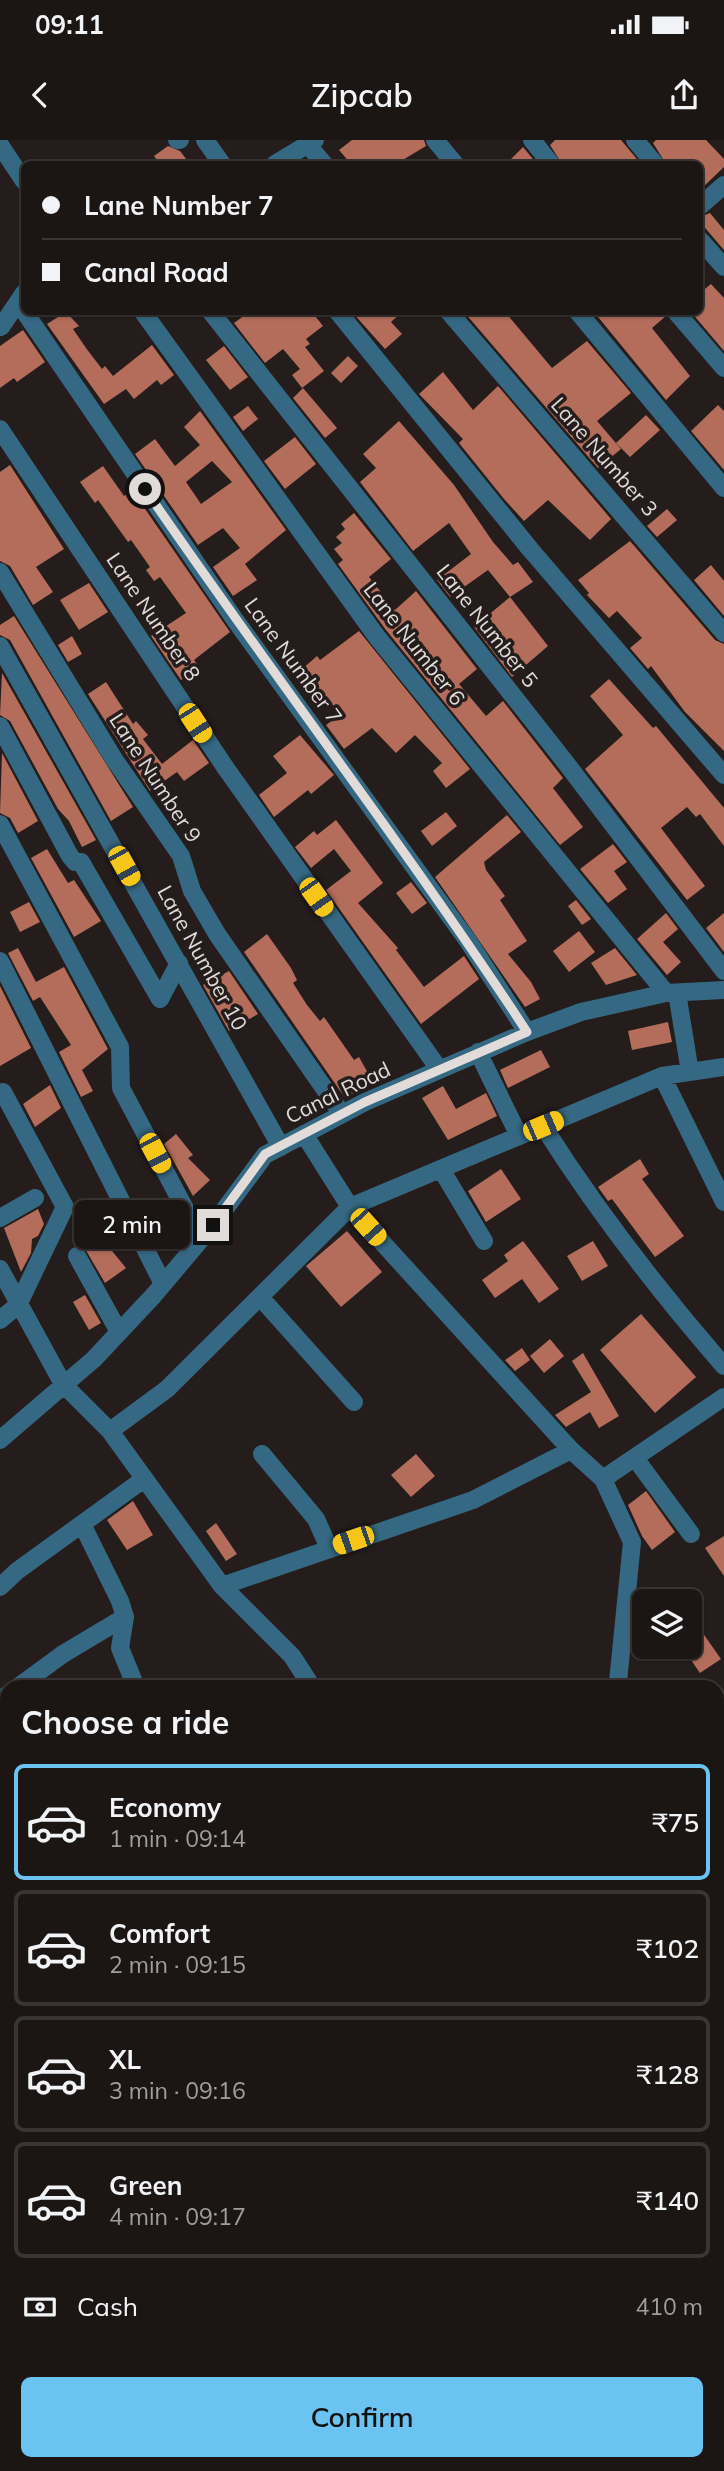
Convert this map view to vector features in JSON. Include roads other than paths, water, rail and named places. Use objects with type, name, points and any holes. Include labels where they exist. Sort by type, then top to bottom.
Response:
[{"type":"street","points":[[205,140],[220,161]]},
{"type":"street","points":[[435,140],[453,161]]},
{"type":"street","points":[[532,140],[549,161]]},
{"type":"street","points":[[635,140],[652,161]]},
{"type":"street","points":[[280,161],[311,143],[322,161]]},
{"type":"street","points":[[0,145],[21,176]]},
{"type":"street","points":[[703,243],[724,267]]},
{"type":"street","points":[[1,327],[21,297]]},
{"type":"street","points":[[1,327],[24,315]]},
{"type":"street","name":"Lane Number 7","points":[[29,315],[235,620],[468,941],[527,1032]]},
{"type":"street","name":"Lane Number 6","points":[[145,315],[377,637],[671,993]]},
{"type":"street","name":"Lane Number 5","points":[[213,315],[566,763],[724,971]]},
{"type":"street","points":[[340,315],[530,549],[724,775]]},
{"type":"street","name":"Lane Number 3","points":[[452,315],[724,633]]},
{"type":"street","points":[[580,315],[724,488]]},
{"type":"street","points":[[679,315],[724,368]]},
{"type":"street","name":"Lane Number 8","points":[[0,429],[225,767],[439,1069]]},
{"type":"street","name":"Lane Number 9","points":[[0,572],[114,759],[181,856],[191,891],[217,934],[342,1114]]},
{"type":"street","name":"Lane Number 10","points":[[0,646],[281,1147]]},
{"type":"street","points":[[0,726],[70,856],[75,862],[81,862],[160,999],[179,963]]},
{"type":"street","points":[[0,824],[120,1047],[121,1088],[201,1239]]},
{"type":"street","points":[[0,961],[163,1284]]},
{"type":"street","name":"Canal Road","points":[[0,1440],[94,1359],[201,1239],[265,1154],[342,1114],[439,1069],[581,1012],[671,993],[724,990]]},
{"type":"street","points":[[671,993],[690,1072]]},
{"type":"street","points":[[478,1052],[519,1136]]},
{"type":"street","points":[[110,1431],[167,1389],[349,1207],[662,1076],[724,1066]]},
{"type":"street","points":[[662,1076],[724,1202]]},
{"type":"street","points":[[0,1320],[18,1305],[65,1207],[3,1092]]},
{"type":"street","points":[[543,1126],[589,1198],[655,1287],[724,1366]]},
{"type":"street","points":[[304,1134],[349,1207],[571,1450],[603,1479],[632,1542],[618,1680]]},
{"type":"street","points":[[441,1168],[484,1241]]},
{"type":"street","points":[[0,1219],[35,1198]]},
{"type":"street","points":[[76,1256],[119,1332]]},
{"type":"street","points":[[0,1269],[63,1384],[110,1431],[222,1586],[292,1656],[307,1680]]},
{"type":"street","points":[[260,1297],[354,1402]]},
{"type":"street","points":[[603,1479],[724,1397]]},
{"type":"street","points":[[222,1586],[473,1500],[571,1450]]},
{"type":"street","points":[[262,1454],[316,1519],[329,1548]]},
{"type":"street","points":[[635,1458],[691,1534]]},
{"type":"street","points":[[0,1587],[17,1570],[145,1479]]},
{"type":"street","points":[[82,1524],[125,1617],[120,1648],[133,1680]]},
{"type":"street","points":[[28,1680],[64,1654],[125,1617]]}]
